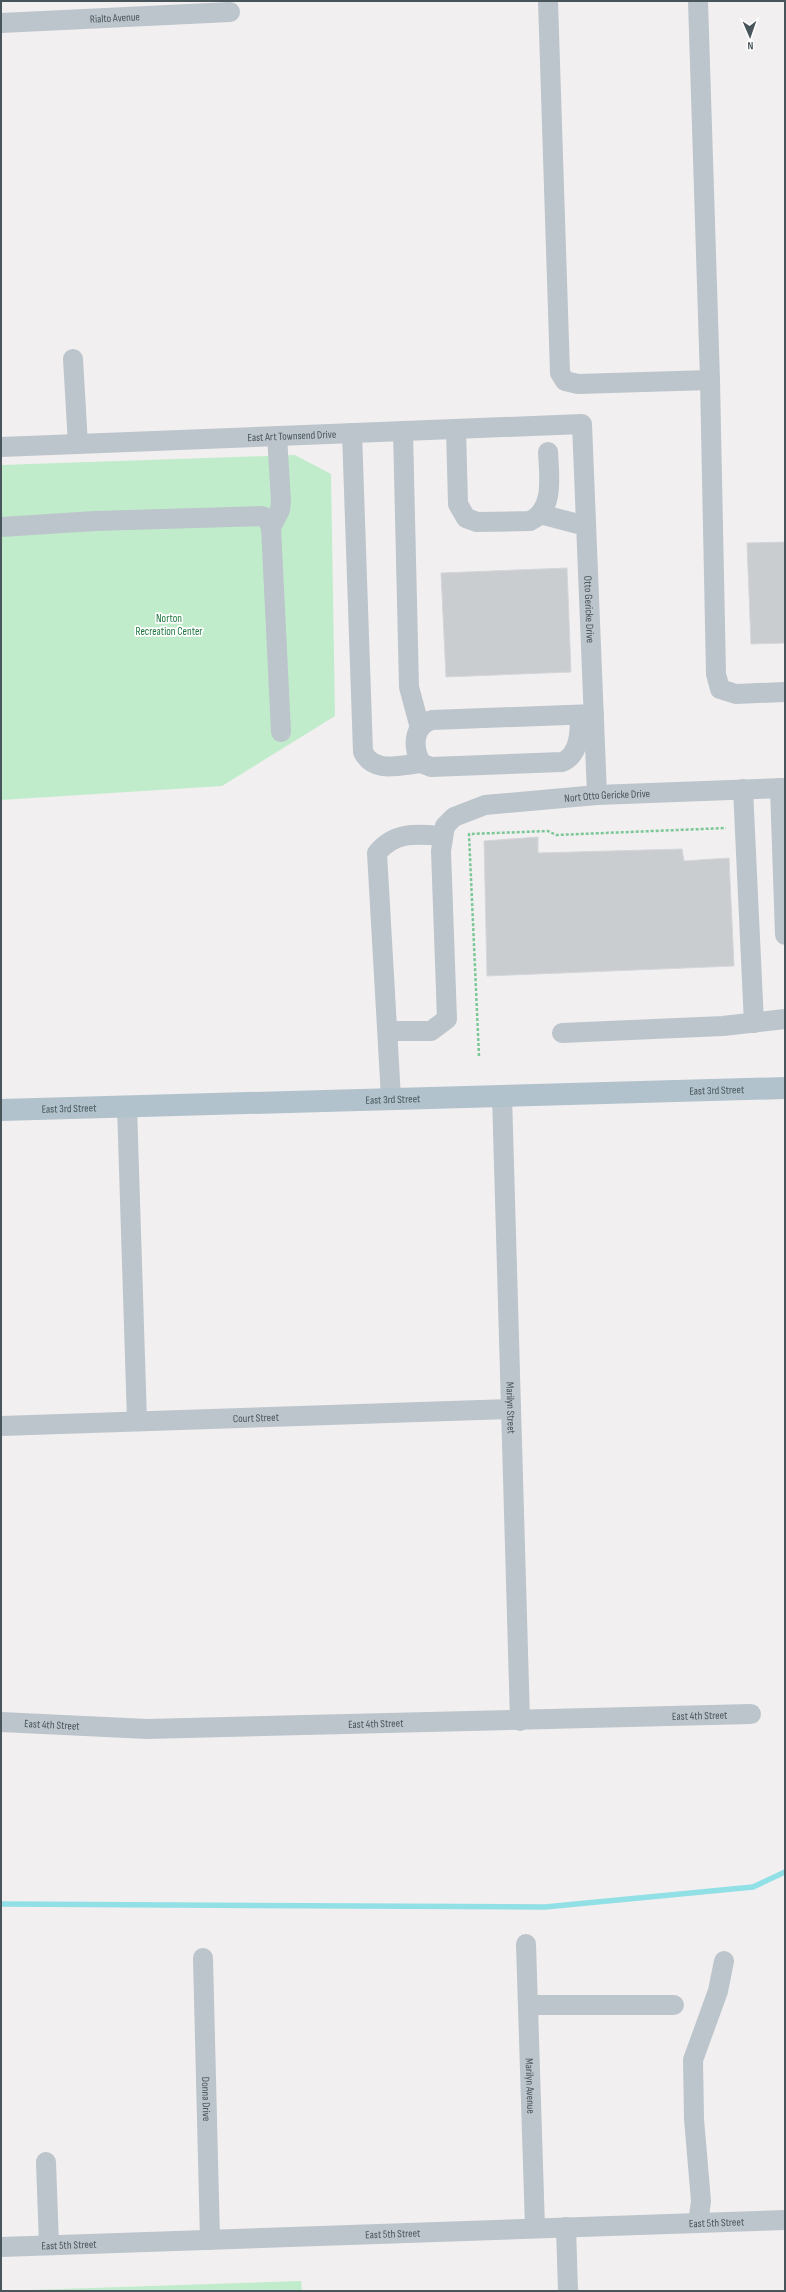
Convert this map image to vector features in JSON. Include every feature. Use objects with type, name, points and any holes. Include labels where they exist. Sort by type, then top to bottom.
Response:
[{"type":"main road","name":"East 3rd Street","points":[[1,1110],[785,1088]]},
{"type":"street","points":[[548,1],[560,373],[565,382],[578,384],[710,380]]},
{"type":"street","points":[[698,1],[710,380],[716,674],[720,689],[736,694],[785,692]]},
{"type":"street","name":"Rialto Avenue","points":[[1,23],[230,12]]},
{"type":"street","points":[[73,359],[78,444]]},
{"type":"street","name":"East Art Townsend Drive","points":[[1,447],[582,424]]},
{"type":"street","name":"Otto Gericke Drive","points":[[582,424],[586,526],[587,714],[597,795]]},
{"type":"street","points":[[456,429],[458,504],[466,518],[477,522],[530,521],[540,514],[549,491],[548,452]]},
{"type":"street","points":[[403,431],[409,687],[420,728]]},
{"type":"street","points":[[352,433],[362,752],[367,761],[380,767],[421,763],[431,768],[562,762],[567,760],[574,751],[587,714],[432,720],[420,728],[415,738],[415,751],[421,763]]},
{"type":"street","points":[[270,528],[280,510],[281,501],[277,436]]},
{"type":"street","points":[[540,514],[586,526]]},
{"type":"street","points":[[1,526],[95,521],[262,516],[266,518],[270,528],[281,732]]},
{"type":"street","points":[[782,788],[785,935]]},
{"type":"street","name":"Nort Otto Gericke Drive","points":[[388,1032],[431,1031],[447,1020],[441,850],[445,826],[454,817],[485,805],[597,795],[782,788]]},
{"type":"street","points":[[743,789],[754,1023]]},
{"type":"street","points":[[391,1098],[376,853],[386,842],[415,833],[443,836]]},
{"type":"street","points":[[562,1033],[692,1028],[785,1019]]},
{"type":"street","name":"Marilyn Street","points":[[502,1095],[520,1721]]},
{"type":"street","points":[[127,1106],[137,1421]]},
{"type":"street","name":"Court Street","points":[[1,1426],[511,1409]]},
{"type":"street","name":"East 4th Street","points":[[1,1722],[147,1729],[520,1721],[751,1714]]},
{"type":"street","name":"Marilyn Avenue","points":[[526,1944],[535,2228]]},
{"type":"street","name":"Donna Drive","points":[[203,1958],[210,2240]]},
{"type":"street","points":[[698,2223],[700,2201],[694,2119],[693,2060],[718,1991],[724,1961]]},
{"type":"street","points":[[528,2005],[674,2005]]},
{"type":"street","points":[[46,2162],[49,2245]]},
{"type":"street","name":"East 5th Street","points":[[1,2247],[785,2220]]},
{"type":"street","points":[[566,2227],[568,2291]]},
{"type":"path","points":[[479,1056],[469,834],[548,830],[556,835],[745,828]]},
{"type":"green space","name":"Norton Recreation Center","points":[[295,455],[331,474],[335,716],[222,786],[1,800],[1,465]]},
{"type":"green space","points":[[301,2281],[302,2291],[1,2291]]},
{"type":"building","points":[[785,542],[785,643],[751,644],[747,543]]},
{"type":"building","points":[[567,568],[571,672],[446,677],[441,573]]},
{"type":"building","points":[[538,837],[538,853],[682,849],[684,861],[729,858],[734,966],[487,976],[484,841]]},
{"type":"waterway","points":[[1,1904],[545,1907],[753,1887],[785,1872]]}]
